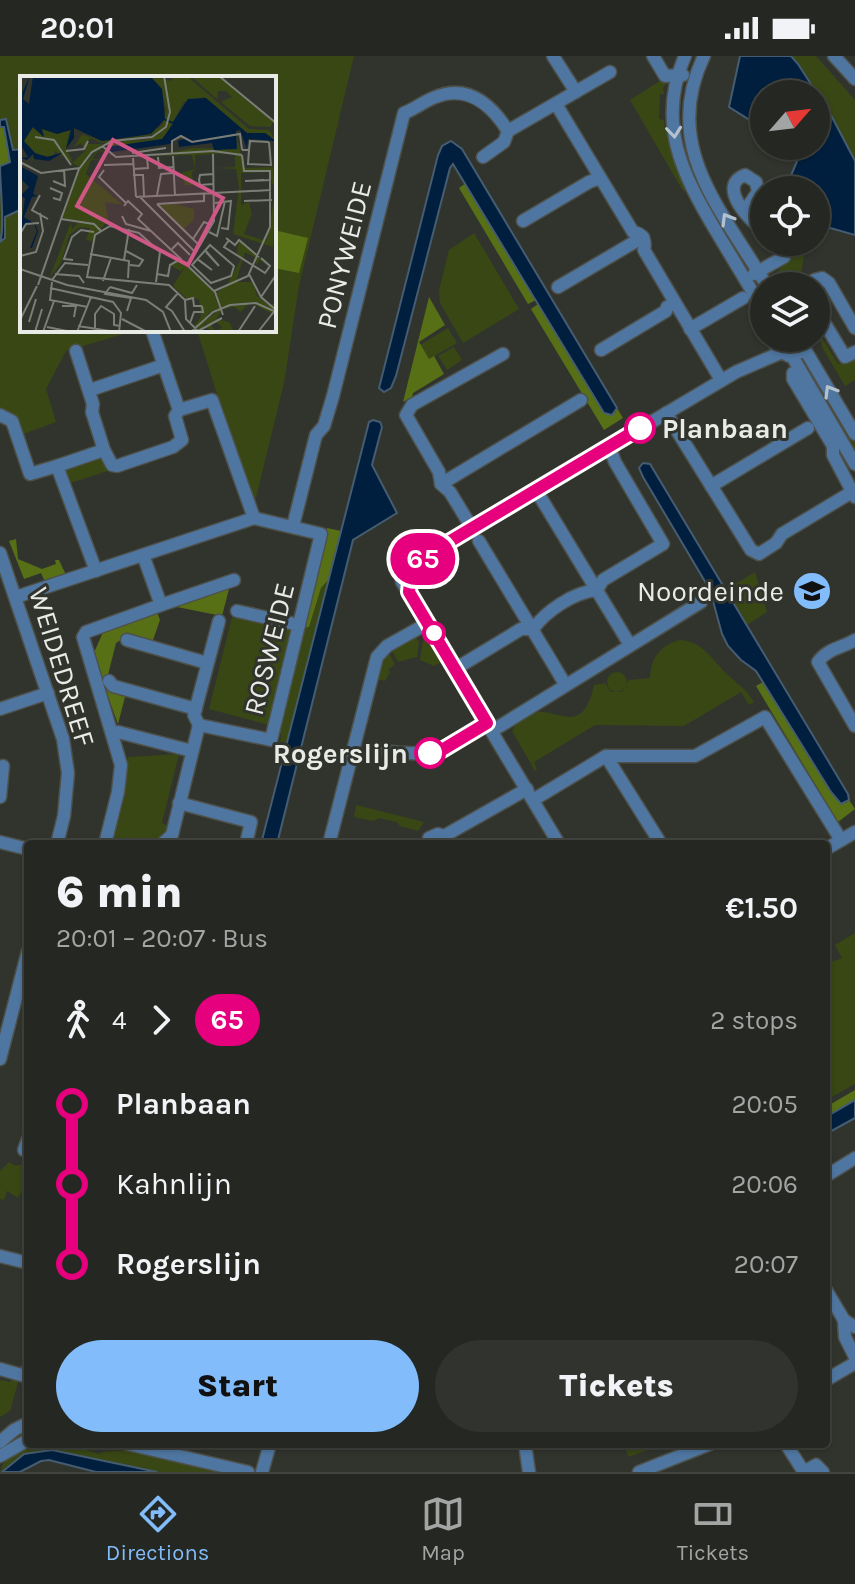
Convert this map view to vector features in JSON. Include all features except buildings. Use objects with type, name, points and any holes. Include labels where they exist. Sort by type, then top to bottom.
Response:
[{"type":"street","points":[[553,56],[576,92]]},
{"type":"street","points":[[653,56],[665,76],[679,73],[694,79]]},
{"type":"street","points":[[685,56],[674,91],[673,133],[682,168],[750,288]]},
{"type":"street","points":[[704,56],[689,95],[688,127],[696,163],[759,271]]},
{"type":"street","points":[[834,56],[855,79]]},
{"type":"street","points":[[483,157],[504,142],[508,131],[610,72]]},
{"type":"street","name":"PONYWEIDE","points":[[293,526],[316,435],[324,426],[333,396],[404,113],[438,96],[464,94],[488,105],[508,131]]},
{"type":"street","points":[[556,104],[633,232],[643,237],[646,243],[644,250],[721,380]]},
{"type":"street","points":[[523,221],[600,178]]},
{"type":"street","points":[[744,212],[750,221]]},
{"type":"street","points":[[558,287],[643,237]]},
{"type":"street","points":[[744,278],[784,256]]},
{"type":"street","points":[[830,285],[855,328]]},
{"type":"street","points":[[690,329],[743,298]]},
{"type":"street","points":[[601,350],[675,303]]},
{"type":"street","points":[[153,332],[179,410]]},
{"type":"street","points":[[830,332],[845,357],[855,352]]},
{"type":"street","points":[[16,597],[254,518],[212,400],[179,410],[175,416],[182,440],[173,447],[112,465],[92,412],[90,390],[76,351]]},
{"type":"street","points":[[557,840],[409,592],[410,577],[422,560],[472,528],[770,352]]},
{"type":"street","points":[[782,352],[852,459],[837,463]]},
{"type":"street","points":[[811,352],[855,434]]},
{"type":"street","points":[[472,528],[450,492],[441,484],[439,472],[406,415],[412,405],[503,354]]},
{"type":"street","points":[[90,390],[164,365]]},
{"type":"street","points":[[666,413],[751,550],[759,554],[776,543],[782,534],[853,495],[833,455],[833,446],[793,379],[793,373]]},
{"type":"street","points":[[441,484],[581,400]]},
{"type":"street","points":[[0,415],[12,421],[30,474],[104,450]]},
{"type":"street","points":[[711,486],[808,428]]},
{"type":"street","points":[[597,590],[603,580],[663,544],[615,462],[609,446]]},
{"type":"street","points":[[57,466],[96,571]]},
{"type":"street","points":[[536,490],[630,645]]},
{"type":"street","name":"ROSWEIDE","points":[[166,840],[172,835],[199,725],[271,740],[321,534],[254,518]]},
{"type":"street","points":[[479,541],[565,684]]},
{"type":"street","name":"WEIDEDREEF","points":[[0,553],[63,739],[68,773],[64,818],[58,840]]},
{"type":"street","points":[[143,555],[161,605]]},
{"type":"street","points":[[106,840],[121,765],[83,637],[86,632],[234,580]]},
{"type":"street","points":[[533,629],[538,619],[585,591],[597,590]]},
{"type":"street","points":[[383,751],[416,755],[442,750],[565,684],[701,602]]},
{"type":"street","points":[[237,611],[299,625]]},
{"type":"street","points":[[199,725],[194,715],[219,621]]},
{"type":"street","points":[[330,840],[377,657],[387,646],[428,623]]},
{"type":"street","points":[[455,669],[521,629],[533,629]]},
{"type":"street","points":[[127,640],[207,663]]},
{"type":"street","points":[[855,640],[841,644],[823,655],[818,662],[855,726]]},
{"type":"street","points":[[109,681],[113,686],[196,709]]},
{"type":"street","points":[[0,709],[48,693]]},
{"type":"street","points":[[429,840],[438,834],[446,840],[606,756],[695,756],[765,717],[849,836],[830,847]]},
{"type":"street","points":[[118,732],[192,751]]},
{"type":"street","points":[[606,756],[658,840]]},
{"type":"street","points":[[0,797],[3,766]]},
{"type":"street","points":[[179,803],[251,822],[247,840]]},
{"type":"street","points":[[0,842],[24,848]]},
{"type":"street","points":[[0,1059],[24,965]]},
{"type":"street","points":[[830,1174],[855,1158]]},
{"type":"street","points":[[0,1256],[24,1262]]},
{"type":"street","points":[[830,1296],[850,1324],[845,1337],[855,1360],[830,1377]]},
{"type":"street","points":[[0,1369],[24,1376]]},
{"type":"street","points":[[0,1442],[24,1425]]},
{"type":"street","points":[[0,1456],[24,1442]]},
{"type":"street","points":[[262,1472],[269,1448]]},
{"type":"street","points":[[526,1448],[529,1472]]},
{"type":"street","points":[[639,1472],[700,1448]]},
{"type":"street","points":[[789,1448],[802,1469],[805,1471],[816,1465],[823,1472]]},
{"type":"street","points":[[177,1450],[248,1472]]},
{"type":"green space","points":[[0,56],[354,56],[299,286],[284,383],[255,502],[198,332],[276,332],[276,76],[20,76],[20,332],[130,332],[66,351],[46,389],[56,422],[21,435],[0,410]]},
{"type":"green space","points":[[791,56],[816,56],[855,100],[855,161],[830,114],[830,80],[807,80]]},
{"type":"green space","points":[[663,79],[668,81],[663,88],[664,94],[660,94],[659,119],[664,120],[665,131],[670,130],[688,189],[683,191],[630,100]]},
{"type":"green space","points":[[4,126],[10,162],[0,166],[0,127]]},
{"type":"green space","points":[[466,183],[536,300],[528,304],[459,188]]},
{"type":"green space","points":[[276,230],[308,238],[299,273],[276,268]]},
{"type":"green space","points":[[474,233],[519,309],[463,343],[440,303],[439,290],[449,250]]},
{"type":"green space","points":[[793,256],[804,256],[801,272],[777,272]]},
{"type":"green space","points":[[429,297],[445,325],[419,342],[429,359],[434,356],[444,374],[403,402]]},
{"type":"green space","points":[[538,304],[604,412],[615,413],[617,408],[623,418],[604,430],[531,309]]},
{"type":"green space","points":[[448,328],[457,343],[429,359],[420,345]]},
{"type":"green space","points":[[454,347],[462,360],[447,370],[438,356]]},
{"type":"green space","points":[[830,351],[838,364],[855,357],[855,380],[845,386],[825,352]]},
{"type":"green space","points":[[813,369],[855,439],[855,455],[806,373]]},
{"type":"green space","points":[[99,456],[104,458],[108,471],[67,484],[64,467]]},
{"type":"green space","points":[[327,528],[341,531],[329,579],[321,588],[309,627],[300,628]]},
{"type":"green space","points":[[16,539],[18,559],[42,569],[59,560],[66,575],[45,582],[41,573],[24,579],[9,541]]},
{"type":"green space","points":[[755,572],[767,612],[747,625],[726,590]]},
{"type":"green space","points":[[329,579],[287,744],[280,742],[281,734],[277,732],[300,628],[309,626],[321,588]]},
{"type":"green space","points":[[230,585],[222,616],[172,606]]},
{"type":"green space","points":[[157,612],[160,620],[152,643],[127,636],[116,643],[106,683],[126,693],[118,724],[93,655],[104,630]]},
{"type":"green space","points":[[232,617],[292,630],[269,725],[209,709]]},
{"type":"green space","points":[[415,635],[419,642],[417,657],[398,662],[391,649]]},
{"type":"green space","points":[[430,637],[444,660],[434,666],[420,660],[423,641]]},
{"type":"green space","points":[[680,640],[695,644],[706,652],[754,702],[749,705],[741,692],[684,726],[595,725],[534,762],[535,771],[512,731],[523,717],[535,712],[569,717],[579,715],[587,705],[594,685],[605,683],[611,692],[622,692],[629,680],[650,678],[658,653]]},
{"type":"green space","points":[[388,651],[395,664],[388,670],[390,672],[385,681],[375,679],[381,658]]},
{"type":"green space","points":[[617,672],[624,675],[627,682],[624,689],[617,692],[610,689],[607,682],[610,675]]},
{"type":"green space","points":[[763,682],[831,792],[846,803],[849,800],[855,809],[838,822],[756,686]]},
{"type":"green space","points":[[179,754],[162,823],[168,826],[161,840],[113,840],[125,795],[128,757]]},
{"type":"green space","points":[[356,805],[424,822],[418,831],[379,818],[374,821],[354,817]]},
{"type":"green space","points":[[855,933],[855,1084],[830,1098],[830,962],[842,958],[835,945]]},
{"type":"green space","points":[[855,1090],[855,1100],[830,1115],[830,1105]]},
{"type":"green space","points":[[9,1162],[16,1166],[22,1164],[24,1188],[18,1198],[7,1191],[4,1200],[0,1199],[0,1171]]},
{"type":"green space","points":[[12,1377],[19,1379],[10,1411],[0,1417],[0,1380],[10,1382]]},
{"type":"green space","points":[[23,1448],[80,1448],[100,1454],[130,1450],[229,1472],[157,1472],[51,1450],[24,1454],[0,1472],[5,1461]]},
{"type":"green space","points":[[625,1448],[654,1448],[628,1457]]},
{"type":"water","points":[[740,56],[791,56],[808,80],[750,80],[750,120],[729,107]]},
{"type":"water","points":[[830,114],[855,161],[855,235],[830,228],[830,176],[791,176],[798,160],[830,160]]},
{"type":"water","points":[[6,119],[13,150],[20,149],[20,210],[5,217],[5,238],[0,242],[0,166],[10,162],[0,120]]},
{"type":"water","points":[[451,141],[462,149],[617,408],[612,415],[604,413],[453,164],[396,376],[391,388],[384,392],[379,388],[438,155],[442,146]]},
{"type":"water","points":[[369,422],[380,422],[382,427],[372,465],[397,513],[353,540],[278,840],[262,840]]},
{"type":"water","points":[[643,463],[650,464],[849,800],[841,804],[831,792],[756,671],[728,646],[710,590],[643,477],[639,468]]},
{"type":"water","points":[[855,1100],[855,1118],[830,1132],[830,1115]]},
{"type":"water","points":[[52,1450],[157,1472],[96,1472],[49,1460],[20,1472],[2,1472],[24,1454]]},
{"type":"bus line","name":"65","points":[[430,753],[442,750],[487,723],[409,592],[413,569],[432,552],[640,428]]},
{"type":"place","name":"Planbaan","points":[[640,428]]},
{"type":"place","name":"Noordeinde","points":[[812,591]]},
{"type":"place","name":"Rogerslijn","points":[[430,753]]}]
